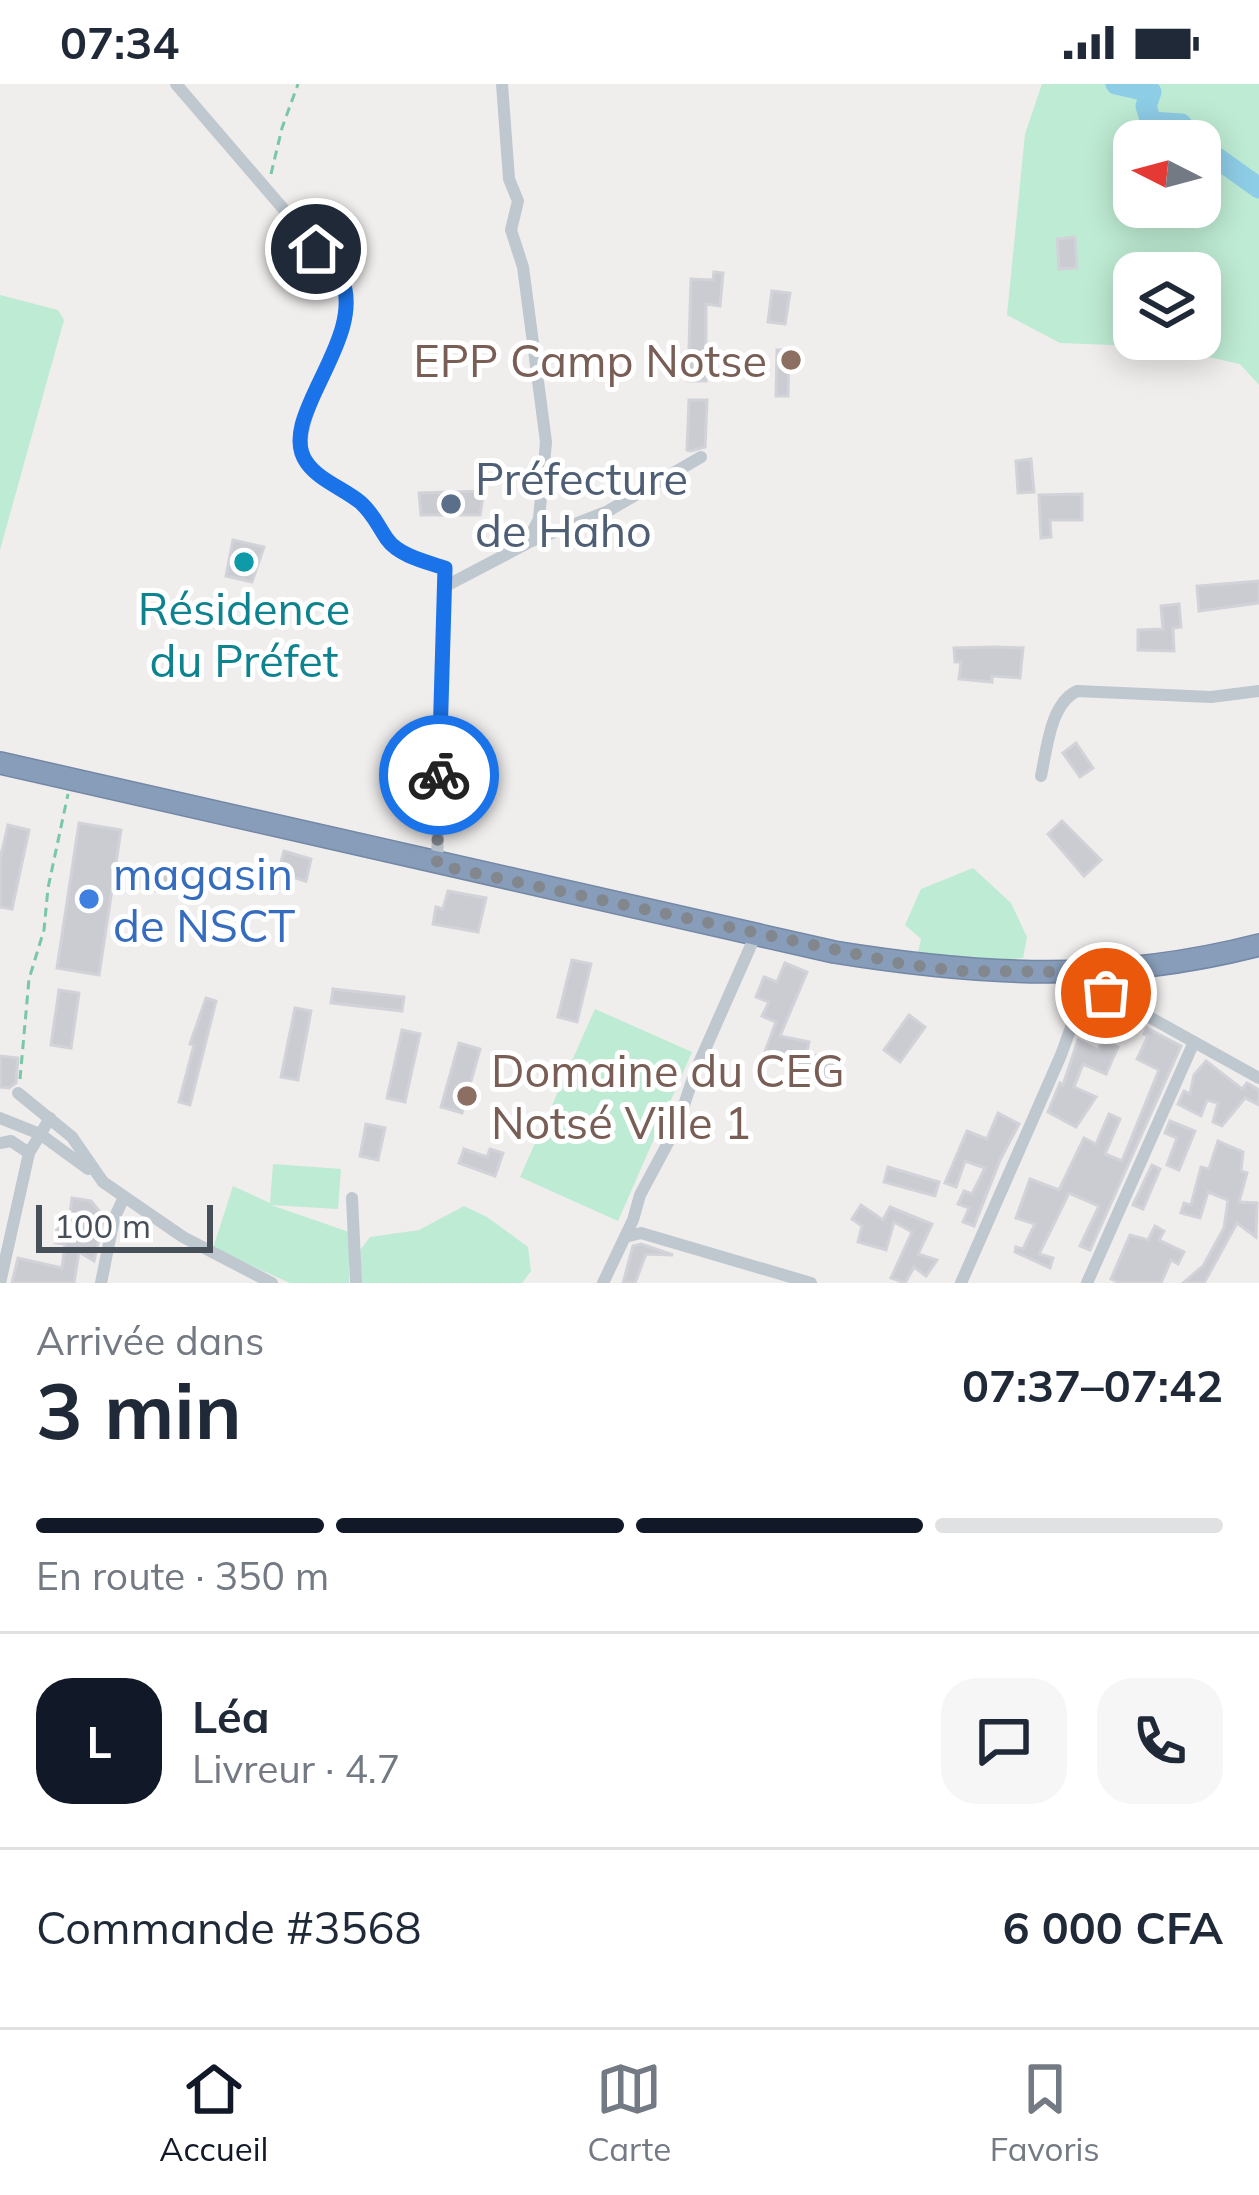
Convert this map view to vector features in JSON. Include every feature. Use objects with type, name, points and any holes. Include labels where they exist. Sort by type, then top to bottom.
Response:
[{"type":"highway","points":[[0,763],[834,952],[958,971],[1091,974],[1153,968],[1259,945]]},
{"type":"street","points":[[176,84],[340,276],[347,308],[337,349],[304,419],[300,440],[305,462],[361,503],[402,552],[445,568],[437,865]]},
{"type":"street","points":[[502,84],[508,179],[518,201],[511,230],[523,267],[546,442],[539,519],[526,544]]},
{"type":"street","points":[[445,587],[526,544],[608,511],[700,458]]},
{"type":"street","points":[[1041,776],[1055,717],[1067,696],[1077,691],[1211,697],[1259,691]]},
{"type":"street","points":[[603,1283],[626,1238],[640,1195],[677,1126],[695,1072],[756,934]]},
{"type":"street","points":[[1091,974],[1106,993],[1259,1078]]},
{"type":"street","points":[[961,1283],[1061,1055],[1091,974]]},
{"type":"street","points":[[1087,1283],[1195,1042]]},
{"type":"street","points":[[18,1093],[72,1137],[103,1182]]},
{"type":"street","points":[[0,1118],[40,1134],[183,1237],[272,1283]]},
{"type":"street","points":[[0,1283],[29,1153],[50,1118]]},
{"type":"street","points":[[0,1143],[10,1141],[29,1153]]},
{"type":"street","points":[[101,1283],[114,1219],[124,1198]]},
{"type":"street","points":[[352,1198],[356,1283]]},
{"type":"street","points":[[626,1238],[641,1233],[811,1283]]},
{"type":"path","points":[[268,194],[281,128],[298,84]]},
{"type":"path","points":[[18,1093],[29,979],[44,930],[56,842],[72,781]]},
{"type":"green space","points":[[1042,84],[1259,84],[1259,385],[1240,364],[1221,360],[1221,252],[1113,252],[1113,345],[1060,343],[1007,315],[1025,134]]},
{"type":"green space","points":[[0,295],[58,310],[64,320],[0,550]]},
{"type":"green space","points":[[973,868],[1011,903],[1027,937],[1023,958],[981,963],[917,957],[921,939],[905,925],[921,889]]},
{"type":"green space","points":[[595,1009],[692,1052],[618,1221],[520,1177]]},
{"type":"green space","points":[[273,1164],[341,1169],[338,1209],[271,1205],[349,1232],[349,1283],[290,1283],[213,1248],[233,1186],[270,1203]]},
{"type":"green space","points":[[464,1206],[528,1247],[531,1271],[522,1283],[362,1283],[360,1250],[370,1237],[419,1230]]},
{"type":"building","points":[[1075,237],[1077,268],[1059,269],[1057,239]]},
{"type":"building","points":[[714,272],[723,273],[720,306],[706,304],[706,381],[688,381],[691,279],[713,280]]},
{"type":"building","points":[[772,291],[790,293],[785,324],[768,322]]},
{"type":"building","points":[[777,350],[789,350],[788,396],[776,396]]},
{"type":"building","points":[[689,400],[707,400],[705,447],[691,451],[687,450]]},
{"type":"building","points":[[1031,459],[1034,492],[1018,493],[1016,461]]},
{"type":"building","name":"Préfecture de Haho","points":[[484,491],[480,515],[421,515],[419,493]]},
{"type":"building","points":[[1082,494],[1082,520],[1050,520],[1051,537],[1041,538],[1039,495]]},
{"type":"building","name":"Résidence du Préfet","points":[[233,540],[264,547],[252,582],[226,576]]},
{"type":"building","points":[[1259,581],[1259,603],[1199,611],[1197,586]]},
{"type":"building","points":[[1179,604],[1181,627],[1173,628],[1174,651],[1138,650],[1138,630],[1163,629],[1161,606]]},
{"type":"building","points":[[954,648],[1023,648],[1020,678],[959,679],[961,662],[955,662]]},
{"type":"building","points":[[1076,743],[1093,768],[1080,777],[1063,753]]},
{"type":"building","points":[[1062,821],[1101,860],[1084,876],[1048,834]]},
{"type":"building","name":"magasin de NSCT","points":[[79,823],[121,830],[99,975],[57,968]]},
{"type":"building","points":[[8,825],[29,830],[12,909],[0,907],[0,859]]},
{"type":"building","points":[[284,851],[311,859],[306,881],[278,873]]},
{"type":"building","points":[[141,869],[171,876],[167,893],[137,887]]},
{"type":"building","points":[[448,891],[486,898],[478,932],[433,924],[436,907],[443,909]]},
{"type":"building","points":[[572,960],[591,964],[577,1022],[558,1017]]},
{"type":"building","points":[[785,963],[807,972],[780,1036],[809,1042],[807,1052],[838,1064],[832,1080],[763,1057],[776,1022],[762,1016],[769,1002],[756,997],[764,977],[777,982]]},
{"type":"building","points":[[333,989],[404,997],[402,1011],[331,1003]]},
{"type":"building","points":[[59,990],[79,993],[71,1048],[51,1045]]},
{"type":"building","points":[[206,998],[216,1001],[190,1105],[179,1102],[194,1045],[190,1044]]},
{"type":"building","points":[[295,1008],[311,1011],[298,1080],[281,1077]]},
{"type":"building","points":[[909,1015],[925,1027],[900,1062],[884,1050]]},
{"type":"building","points":[[1147,1028],[1181,1046],[1090,1250],[1080,1246],[1099,1206],[1069,1193],[1039,1254],[1053,1258],[1050,1268],[1015,1252],[1016,1247],[1023,1249],[1035,1224],[1016,1218],[1030,1179],[1059,1190],[1084,1138],[1096,1144],[1109,1114],[1120,1119],[1105,1154],[1122,1161],[1159,1070],[1137,1059]]},
{"type":"building","points":[[402,1030],[420,1034],[405,1102],[387,1098]]},
{"type":"building","points":[[1078,1040],[1098,1050],[1103,1040],[1118,1047],[1106,1074],[1083,1064],[1074,1087],[1096,1097],[1076,1127],[1048,1112]]},
{"type":"building","points":[[459,1043],[480,1049],[462,1113],[441,1107]]},
{"type":"building","points":[[0,1056],[18,1058],[16,1083],[9,1088],[0,1087]]},
{"type":"building","points":[[1206,1061],[1242,1089],[1247,1083],[1259,1090],[1259,1105],[1245,1098],[1222,1126],[1213,1122],[1218,1103],[1207,1100],[1201,1116],[1178,1104],[1184,1091],[1190,1094],[1194,1075]]},
{"type":"building","points":[[998,1113],[1019,1124],[974,1226],[963,1222],[969,1208],[958,1204],[964,1191],[972,1194],[985,1168],[965,1161],[956,1187],[945,1183],[967,1131],[987,1139]]},
{"type":"building","points":[[1170,1121],[1195,1131],[1179,1170],[1167,1165],[1177,1138],[1165,1133]]},
{"type":"building","points":[[366,1124],[385,1128],[378,1160],[360,1156]]},
{"type":"building","points":[[1218,1141],[1243,1152],[1241,1171],[1247,1173],[1239,1202],[1257,1203],[1256,1237],[1237,1223],[1204,1283],[1183,1283],[1203,1266],[1224,1228],[1228,1200],[1208,1192],[1200,1218],[1181,1213],[1184,1203],[1191,1205],[1201,1167],[1209,1169]]},
{"type":"building","points":[[464,1149],[487,1157],[490,1149],[503,1153],[495,1176],[459,1163]]},
{"type":"building","points":[[1152,1165],[1160,1169],[1143,1209],[1133,1205]]},
{"type":"building","points":[[888,1167],[939,1182],[935,1196],[884,1182]]},
{"type":"building","points":[[72,1198],[91,1201],[104,1217],[94,1261],[79,1252],[74,1283],[12,1283],[18,1258],[62,1268],[65,1244],[55,1243],[58,1220],[69,1221]]},
{"type":"building","points":[[861,1205],[883,1220],[890,1207],[932,1224],[918,1254],[937,1260],[926,1276],[914,1267],[905,1283],[891,1278],[912,1232],[894,1222],[886,1250],[858,1242],[862,1226],[852,1219]]},
{"type":"building","points":[[1155,1226],[1164,1231],[1159,1240],[1184,1252],[1178,1264],[1171,1260],[1161,1283],[1111,1279],[1130,1235],[1148,1240]]},
{"type":"building","points":[[641,1244],[673,1255],[646,1254],[635,1283],[623,1283],[633,1246]]},
{"type":"waterway","points":[[1116,84],[1151,92],[1146,106],[1150,120]]},
{"type":"waterway","points":[[1221,161],[1259,188]]},
{"type":"way so far","points":[[439,775],[437,865],[898,963],[958,971],[1091,972],[1106,993]]},
{"type":"place","name":"EPP Camp Notse","points":[[791,360]]},
{"type":"place","name":"Préfecture de Haho","points":[[451,504]]},
{"type":"place","name":"Résidence du Préfet","points":[[244,562]]},
{"type":"place","name":"magasin de NSCT","points":[[89,899]]},
{"type":"place","name":"Domaine du CEG Notsé Ville 1","points":[[467,1096]]},
{"type":"route","points":[[316,249],[340,276],[347,308],[337,349],[304,419],[300,440],[305,462],[361,503],[402,552],[445,568],[439,775]]}]
